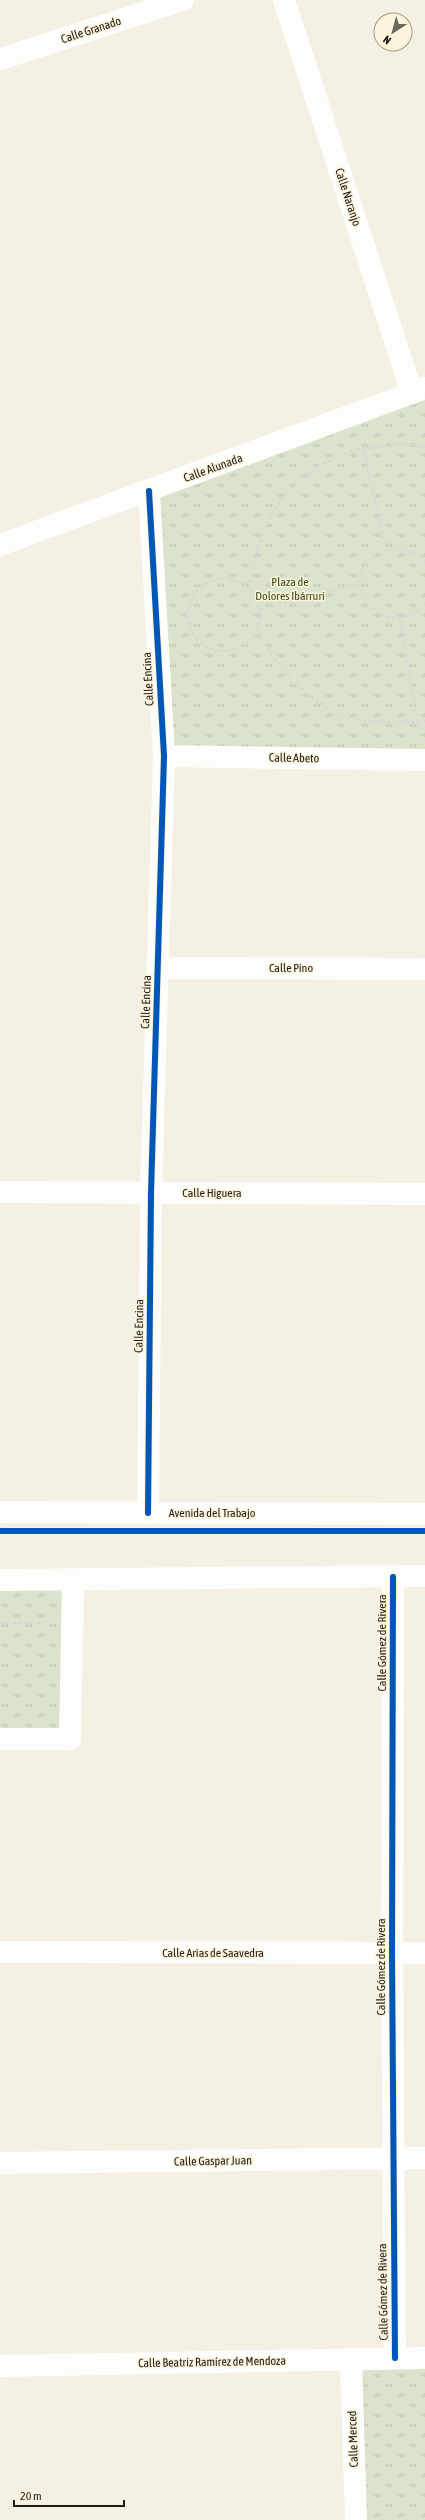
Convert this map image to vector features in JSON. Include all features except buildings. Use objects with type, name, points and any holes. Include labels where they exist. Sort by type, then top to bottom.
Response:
[{"type":"street","name":"Calle Granado","points":[[0,59],[183,0]]},
{"type":"street","name":"Calle Naranjo","points":[[284,0],[419,390]]},
{"type":"street","name":"Calle Alunada","points":[[0,545],[419,390]]},
{"type":"street","name":"Calle Encina","points":[[148,1513],[151,1193],[164,756],[149,491]]},
{"type":"street","name":"Calle Abeto","points":[[164,756],[425,760]]},
{"type":"street","name":"Calle Pino","points":[[158,968],[425,969]]},
{"type":"street","name":"Calle Higuera","points":[[0,1192],[425,1194]]},
{"type":"street","name":"Avenida del Trabajo","points":[[0,1512],[425,1514]]},
{"type":"street","points":[[0,1580],[73,1581],[425,1576]]},
{"type":"street","name":"Calle Gómez de Rivera","points":[[393,1577],[392,1954],[395,2358]]},
{"type":"street","points":[[0,1739],[70,1739],[73,1581]]},
{"type":"street","name":"Calle Arias de Saavedra","points":[[0,1952],[425,1953]]},
{"type":"street","name":"Calle Gaspar Juan","points":[[0,2163],[425,2158]]},
{"type":"street","name":"Calle Beatriz Ramírez de Mendoza","points":[[0,2366],[425,2358]]},
{"type":"street","name":"Calle Merced","points":[[351,2359],[356,2520]]},
{"type":"path","points":[[356,414],[386,549]]},
{"type":"path","points":[[249,590],[268,522],[293,486],[322,462],[363,448],[414,444],[425,448]]},
{"type":"path","points":[[425,562],[408,549],[396,547],[386,549],[367,562],[360,583],[368,605],[388,618],[400,618],[412,615],[425,603]]},
{"type":"path","points":[[227,580],[239,583],[249,590],[256,599],[260,610],[260,622],[256,633],[239,648],[227,651],[216,650],[205,646],[197,638],[188,616],[190,605],[196,594],[204,586],[215,581],[227,580]]},
{"type":"path","points":[[260,610],[360,583]]},
{"type":"path","points":[[400,618],[425,760]]},
{"type":"path","points":[[256,633],[292,682],[341,718],[392,723],[425,721]]},
{"type":"path","points":[[0,1623],[72,1623]]},
{"type":"green space","name":"Plaza de Dolores Ibárruri","points":[[425,388],[425,760],[164,756],[149,491]]},
{"type":"green space","points":[[0,1580],[73,1581],[70,1739],[0,1739]]},
{"type":"green space","points":[[425,2358],[425,2520],[356,2520],[351,2359]]},
{"type":"cycle path","points":[[148,1513],[151,1193],[164,756],[149,491]]},
{"type":"cycle path","points":[[0,1531],[425,1531]]},
{"type":"cycle path","points":[[393,1577],[392,1955],[395,2358]]}]
